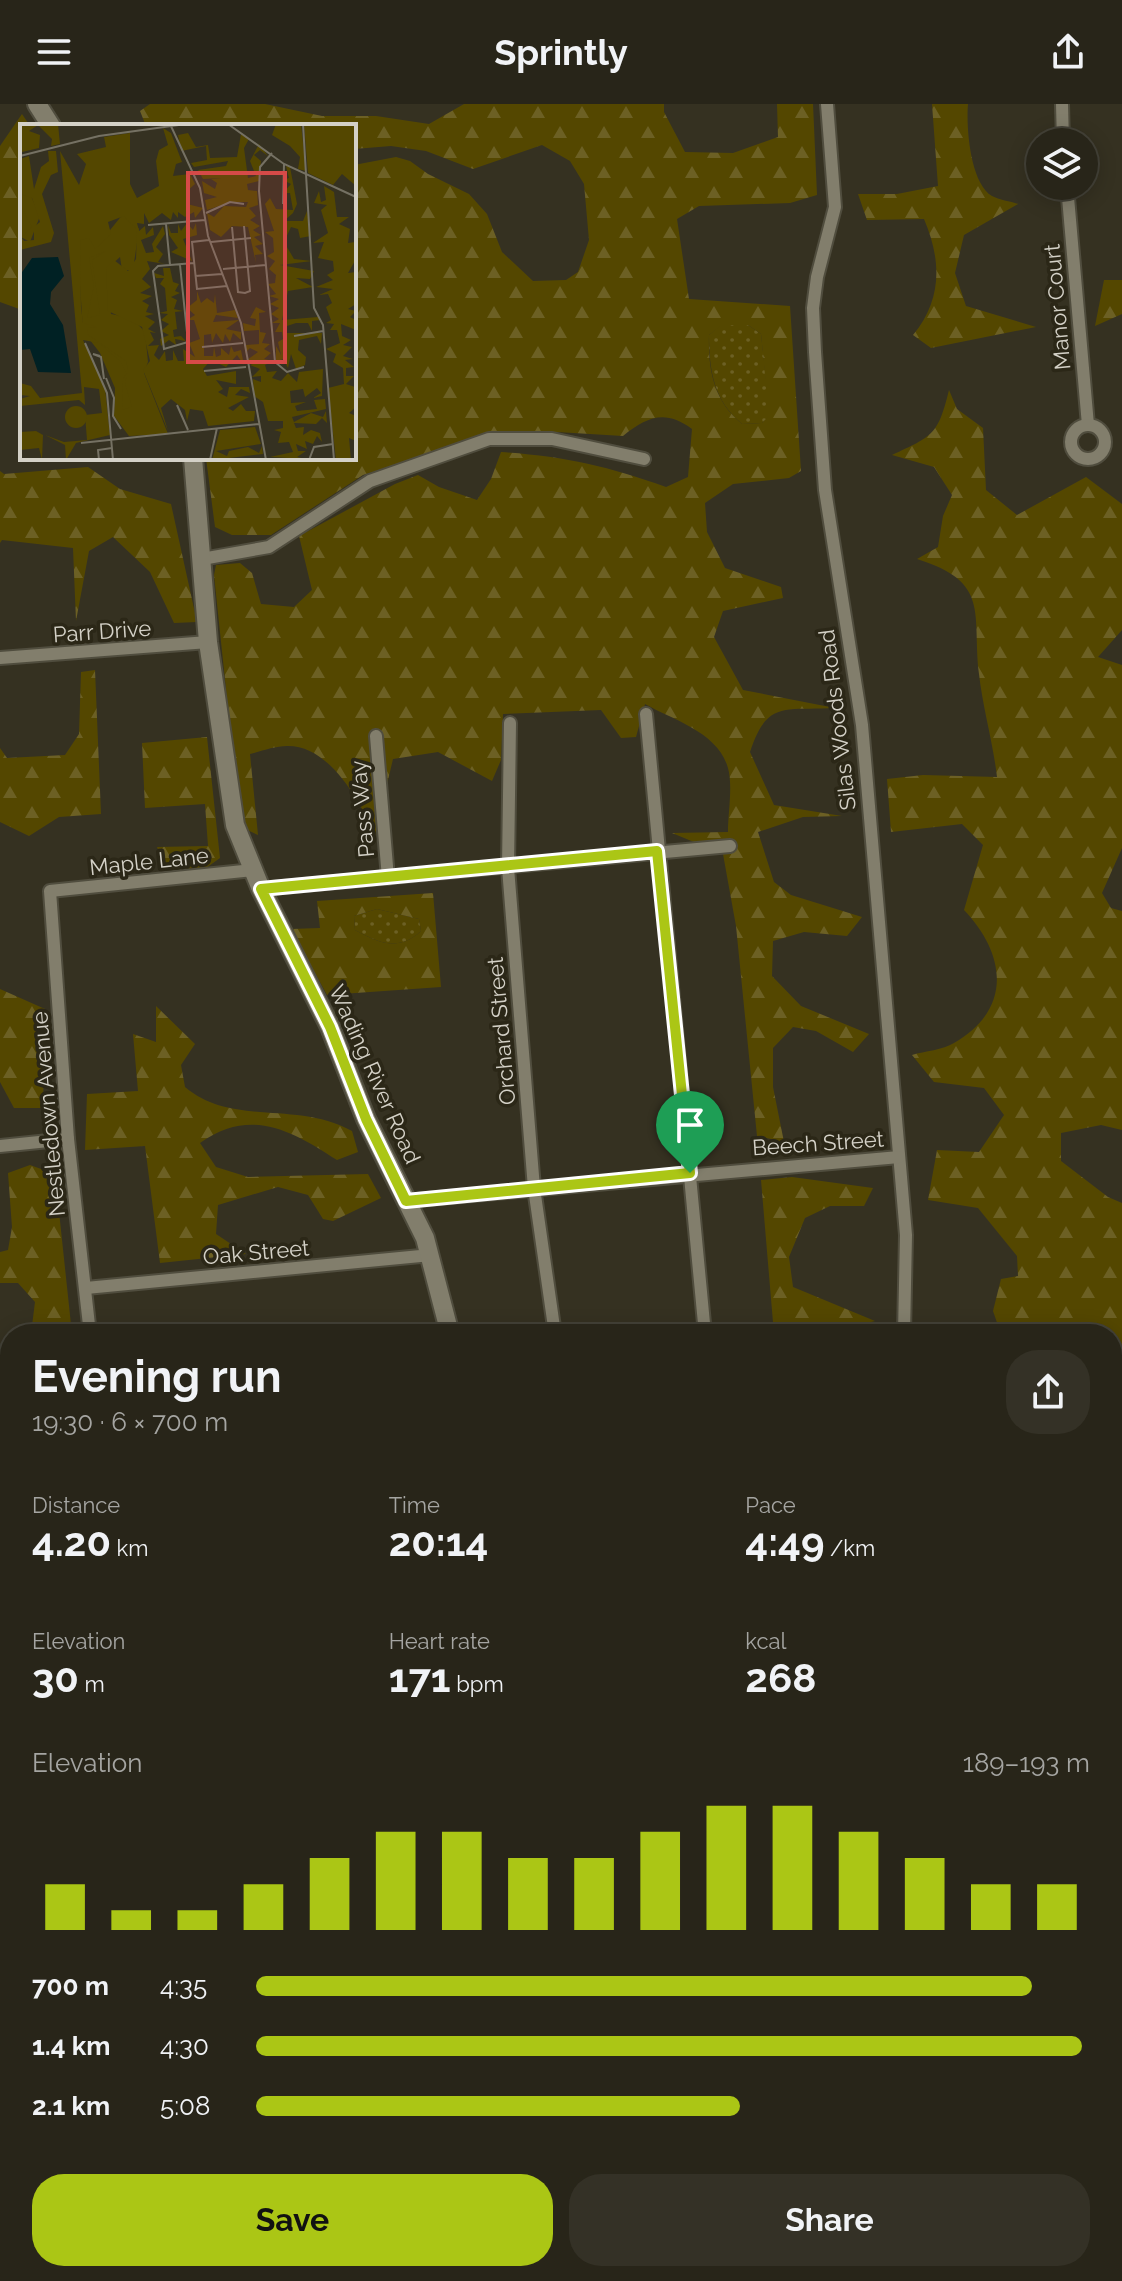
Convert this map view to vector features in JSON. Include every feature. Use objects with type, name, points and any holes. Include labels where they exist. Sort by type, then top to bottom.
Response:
[{"type":"main road","points":[[37,104],[50,124]]},
{"type":"main road","name":"Wading River Road","points":[[193,460],[208,642],[224,769],[235,825],[261,889],[330,1027],[366,1119],[431,1255],[448,1324]]},
{"type":"street","name":"Silas Woods Road","points":[[827,104],[835,207],[817,277],[813,308],[816,367],[831,534],[852,645],[862,725],[906,1235],[904,1324]]},
{"type":"street","points":[[1062,104],[1063,128]]},
{"type":"street","name":"Manor Court","points":[[1068,200],[1088,425]]},
{"type":"street","points":[[202,559],[269,547],[370,481],[489,439],[552,439],[644,459]]},
{"type":"street","name":"Parr Drive","points":[[0,658],[208,642]]},
{"type":"street","points":[[646,714],[704,1324]]},
{"type":"street","name":"Orchard Street","points":[[510,723],[508,868],[534,1188],[554,1324]]},
{"type":"street","name":"Pass Way","points":[[376,736],[388,878]]},
{"type":"street","points":[[261,889],[730,846]]},
{"type":"street","name":"Maple Lane","points":[[50,891],[253,870]]},
{"type":"street","name":"Nestledown Avenue","points":[[50,891],[68,1139],[89,1324]]},
{"type":"street","points":[[0,1146],[68,1139]]},
{"type":"street","name":"Beech Street","points":[[406,1201],[690,1173],[899,1157]]},
{"type":"street","name":"Oak Street","points":[[86,1288],[431,1255]]},
{"type":"green space","points":[[150,104],[265,104],[322,116],[376,116],[429,124],[464,104],[664,104],[664,112],[685,152],[733,153],[778,137],[777,104],[813,104],[817,195],[790,203],[699,206],[677,219],[689,299],[790,306],[801,471],[789,478],[733,484],[705,503],[707,532],[725,568],[781,587],[783,598],[723,611],[714,637],[743,690],[835,708],[780,711],[764,723],[750,752],[774,805],[842,816],[803,817],[758,832],[774,882],[791,895],[862,917],[847,936],[804,932],[773,941],[772,976],[801,1006],[869,1034],[853,1052],[816,1031],[793,1027],[773,1048],[773,1087],[784,1142],[757,1136],[736,926],[723,854],[672,833],[728,832],[728,768],[715,745],[693,728],[645,704],[636,737],[621,738],[601,710],[503,714],[501,760],[492,781],[438,752],[393,759],[375,835],[352,792],[330,765],[303,748],[273,748],[250,754],[258,835],[245,829],[233,756],[214,575],[216,565],[240,563],[252,573],[261,604],[294,607],[312,590],[299,536],[395,484],[418,475],[439,487],[477,500],[491,479],[501,452],[585,463],[666,487],[688,477],[692,429],[665,417],[648,420],[623,436],[557,432],[490,434],[363,475],[271,535],[232,535],[215,527],[206,460],[356,460],[356,165],[396,157],[410,161],[428,174],[469,194],[487,214],[502,252],[533,281],[566,280],[578,272],[589,240],[584,184],[570,161],[542,145],[473,169],[426,151],[391,146],[356,149],[356,124],[145,124],[140,111]],"holes":[[[722,325],[748,325],[761,334],[769,416],[762,423],[742,424],[719,395],[712,373],[709,335]]]},
{"type":"green space","points":[[932,104],[968,104],[969,140],[979,179],[992,196],[1018,204],[964,235],[955,273],[966,306],[1036,327],[931,348],[913,335],[929,308],[936,280],[934,250],[924,219],[867,220],[858,194],[897,194],[938,186]]},
{"type":"green space","points":[[22,114],[29,124],[20,124],[20,309],[0,302],[0,146]]},
{"type":"green space","points":[[1104,280],[1122,280],[1122,314],[1095,326]]},
{"type":"green space","points":[[722,324],[748,325],[761,334],[770,416],[762,423],[742,424],[719,395],[710,361],[709,335]]},
{"type":"green space","points":[[949,390],[957,409],[983,428],[986,490],[1017,515],[1086,477],[1122,504],[1122,630],[1098,657],[1122,665],[1122,848],[1102,893],[1111,908],[1122,911],[1122,1130],[1101,1125],[1061,1133],[1061,1161],[1108,1197],[1122,1203],[1122,1324],[998,1324],[993,1311],[1001,1279],[1018,1276],[1017,1256],[978,1208],[928,1200],[937,1150],[979,1152],[1004,1115],[984,1088],[934,1082],[912,1055],[954,1043],[973,1029],[994,998],[997,980],[995,962],[978,927],[964,910],[983,845],[962,824],[891,832],[887,779],[923,775],[997,777],[981,687],[973,602],[957,578],[917,559],[938,547],[943,516],[952,495],[934,467],[892,455],[925,438],[941,416]]},
{"type":"green space","points":[[88,467],[120,489],[171,504],[197,622],[174,623],[150,572],[113,537],[89,551],[76,621],[73,548],[2,540],[0,543],[0,471],[4,474]]},
{"type":"green space","points":[[95,670],[101,814],[59,817],[29,836],[0,822],[0,748],[7,758],[65,755],[79,734],[81,672]]},
{"type":"green space","points":[[207,737],[220,858],[206,868],[165,869],[157,847],[208,846],[205,804],[145,808],[142,743]]},
{"type":"green space","points":[[433,893],[441,987],[327,995],[291,929],[320,928],[317,901]],"holes":[[[377,909],[419,919],[421,931],[413,938],[388,943],[355,930],[354,916]]]},
{"type":"green space","points":[[377,909],[419,919],[421,931],[404,942],[388,943],[355,930],[354,916]]},
{"type":"green space","points":[[0,989],[45,1009],[43,1108],[14,1108],[0,1082]]},
{"type":"green space","points":[[156,1006],[195,1044],[181,1065],[185,1087],[203,1099],[223,1106],[331,1122],[352,1131],[358,1152],[337,1160],[287,1132],[253,1125],[236,1126],[200,1143],[216,1167],[248,1177],[368,1174],[381,1198],[333,1221],[323,1219],[308,1195],[278,1187],[218,1205],[216,1234],[246,1254],[160,1263],[145,1146],[85,1150],[87,1094],[138,1091],[133,1034],[156,1042]]},
{"type":"green space","points":[[30,1165],[55,1174],[71,1324],[32,1324],[35,1302],[18,1283],[0,1283],[0,1252],[8,1250],[12,1227],[8,1173]]},
{"type":"green space","points":[[792,1177],[873,1188],[864,1206],[830,1206],[805,1218],[789,1257],[793,1287],[875,1321],[863,1324],[773,1324],[761,1180]]},
{"type":"route","points":[[657,851],[690,1173],[406,1201],[366,1119],[330,1027],[261,889],[508,868],[657,851]]}]
